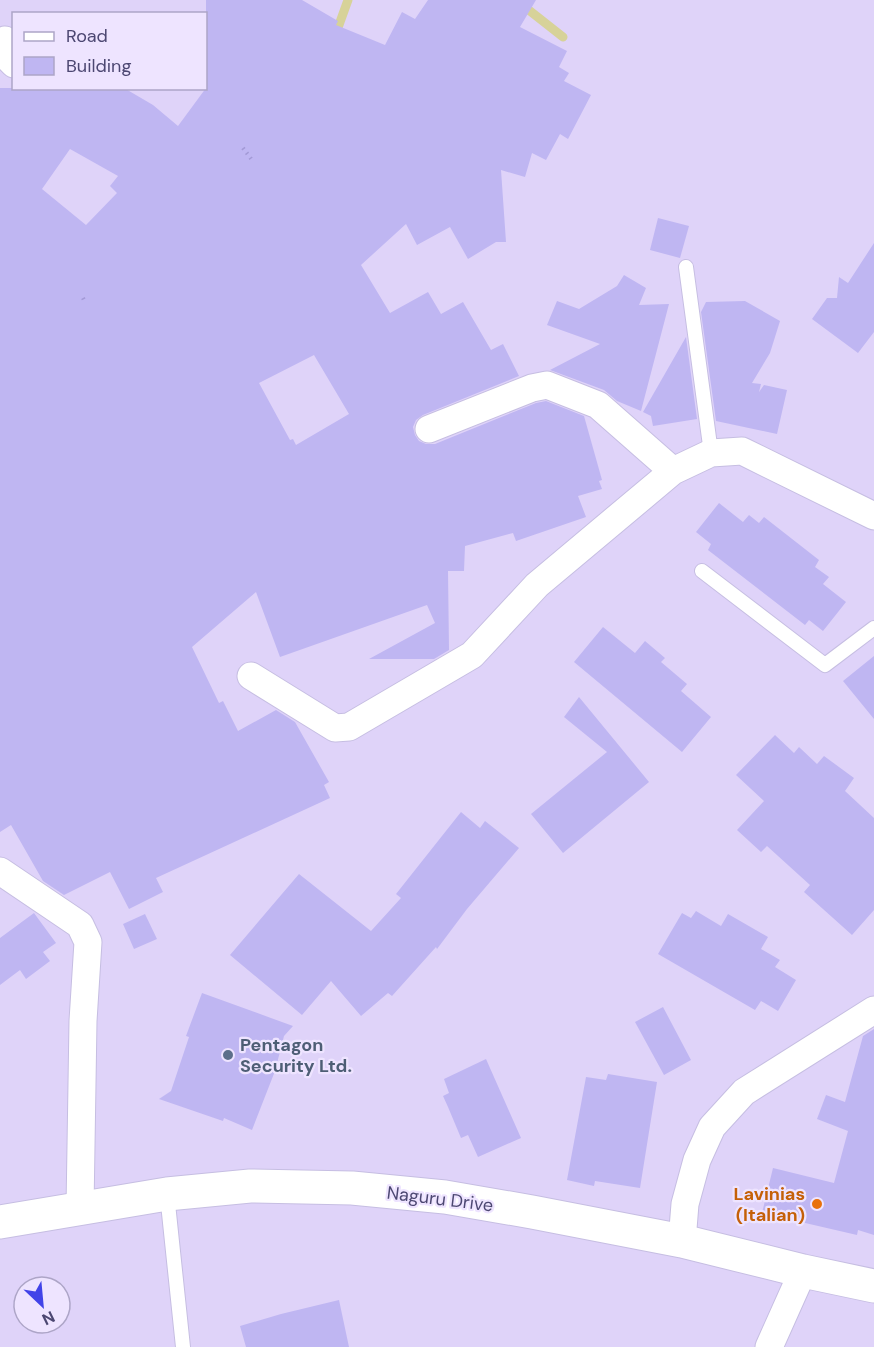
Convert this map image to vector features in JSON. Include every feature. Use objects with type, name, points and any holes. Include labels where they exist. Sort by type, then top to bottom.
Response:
[{"type":"street","points":[[429,429],[532,388],[548,385],[598,405],[673,471]]},
{"type":"street","points":[[251,676],[335,728],[349,727],[472,655],[537,585],[673,471],[711,453],[742,451],[874,516]]},
{"type":"street","points":[[0,871],[80,925],[88,942],[82,1021],[80,1208]]},
{"type":"street","points":[[682,1241],[685,1204],[697,1160],[712,1127],[744,1092],[871,1015]]},
{"type":"street","name":"Naguru Drive","points":[[0,1222],[167,1194],[250,1186],[376,1190],[446,1197],[682,1241],[874,1286]]},
{"type":"street","points":[[769,1347],[803,1271]]},
{"type":"lane","points":[[686,267],[711,453]]},
{"type":"lane","points":[[702,571],[825,665],[874,628]]},
{"type":"lane","points":[[167,1194],[183,1347]]},
{"type":"path","points":[[243,148],[252,160]]},
{"type":"shaded area","points":[[0,0],[874,0],[874,1347],[0,1347]]},
{"type":"building","points":[[206,0],[302,0],[338,21],[336,25],[385,45],[402,12],[415,19],[428,0],[536,0],[520,27],[567,51],[559,67],[569,73],[564,81],[591,95],[568,139],[560,134],[546,160],[532,153],[525,177],[501,170],[506,242],[496,242],[468,259],[450,227],[417,245],[406,224],[361,265],[390,313],[428,292],[441,314],[463,302],[491,350],[503,344],[519,376],[423,415],[416,420],[413,427],[419,441],[435,444],[546,401],[584,416],[602,480],[599,481],[602,489],[578,496],[586,517],[516,541],[513,533],[465,546],[464,571],[448,571],[449,650],[434,659],[369,659],[435,623],[427,605],[280,657],[256,592],[192,647],[219,703],[223,701],[238,731],[276,710],[295,722],[329,782],[324,785],[330,798],[156,878],[163,892],[129,909],[110,872],[64,895],[43,881],[11,825],[0,832],[0,88],[12,88],[12,90],[127,90],[153,105],[178,126],[205,90],[207,90]],"holes":[[[70,149],[118,176],[110,186],[117,193],[86,225],[42,189]],[[314,355],[349,414],[296,445],[293,439],[290,440],[259,383]]]},
{"type":"building","points":[[658,218],[689,226],[680,258],[650,250]]},
{"type":"building","points":[[874,243],[874,332],[858,353],[812,319],[827,298],[837,298],[839,277],[848,283]]},
{"type":"building","points":[[624,275],[646,288],[639,305],[669,304],[641,411],[617,401],[604,390],[550,370],[600,344],[547,325],[557,301],[579,309],[617,286]]},
{"type":"building","points":[[745,301],[780,321],[770,353],[752,383],[761,384],[759,392],[764,385],[787,390],[777,434],[716,421],[701,312],[706,302]]},
{"type":"building","points":[[686,337],[697,419],[653,426],[651,416],[643,412]]},
{"type":"building","points":[[719,503],[743,522],[749,515],[759,523],[764,517],[819,560],[815,567],[829,577],[823,584],[846,602],[823,631],[809,620],[805,625],[708,550],[711,544],[696,532]]},
{"type":"building","points":[[603,627],[635,653],[645,641],[665,658],[661,662],[687,684],[681,691],[711,717],[682,752],[574,662]]},
{"type":"building","points":[[874,656],[874,719],[843,681]]},
{"type":"building","points":[[579,697],[649,782],[563,853],[531,814],[607,752],[564,717]]},
{"type":"building","points":[[775,735],[794,753],[799,747],[817,764],[824,756],[854,778],[845,791],[874,818],[874,910],[852,935],[804,892],[810,885],[767,846],[761,852],[737,830],[764,801],[736,775]]},
{"type":"building","points":[[461,812],[480,828],[485,821],[519,848],[467,909],[437,949],[436,947],[392,996],[388,993],[361,1016],[331,981],[302,1015],[230,955],[299,874],[371,931],[401,898],[396,894]]},
{"type":"building","points":[[696,911],[721,926],[728,914],[768,937],[761,949],[780,960],[775,967],[796,980],[778,1011],[761,1001],[755,1010],[658,954],[682,913],[691,918]]},
{"type":"building","points":[[34,913],[56,943],[43,952],[50,961],[26,979],[20,970],[0,985],[0,938]]},
{"type":"building","points":[[145,914],[157,939],[134,949],[123,924]]},
{"type":"building","points":[[202,993],[293,1026],[284,1036],[275,1071],[252,1130],[224,1118],[223,1121],[159,1099],[171,1091],[189,1037],[186,1036]]},
{"type":"building","points":[[663,1007],[691,1060],[664,1075],[635,1022]]},
{"type":"building","points":[[874,1029],[874,1235],[858,1230],[857,1235],[762,1213],[773,1168],[834,1183],[848,1131],[817,1119],[826,1095],[845,1102],[863,1036]]},
{"type":"building","points":[[486,1059],[521,1138],[478,1157],[468,1135],[461,1138],[443,1096],[449,1093],[444,1079]]},
{"type":"building","points":[[608,1074],[657,1082],[640,1188],[595,1181],[594,1186],[567,1180],[586,1077],[606,1080]]},
{"type":"building","points":[[339,1300],[349,1347],[246,1347],[240,1326]]},
{"type":"waterway","points":[[335,36],[348,0]]},
{"type":"waterway","points":[[516,0],[563,37]]},
{"type":"place","name":"Pentagon Security Ltd.","points":[[228,1055]]},
{"type":"place","name":"Lavinias (Italian)","points":[[817,1204]]}]
